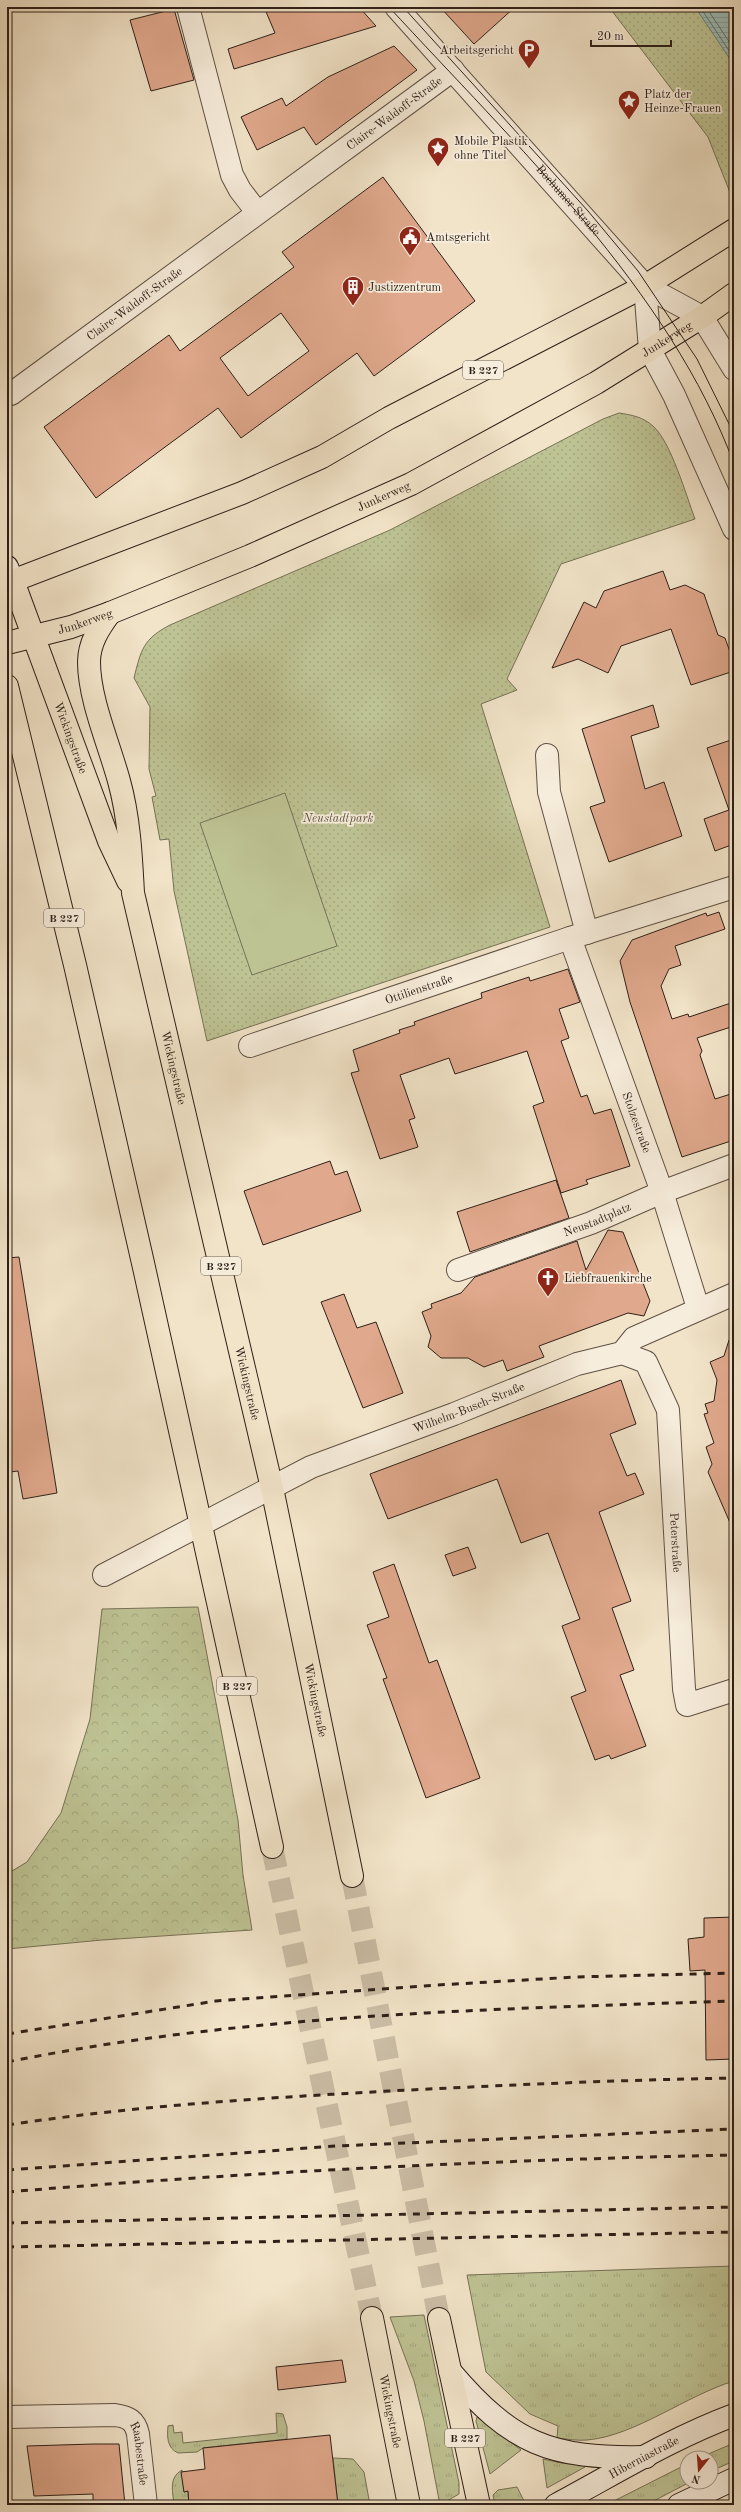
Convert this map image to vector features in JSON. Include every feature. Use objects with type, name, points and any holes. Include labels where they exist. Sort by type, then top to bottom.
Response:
[{"type":"main road","name":"B 227","points":[[9,577],[89,551],[242,493],[322,457],[389,418],[645,286],[734,230]]},
{"type":"main road","name":"Junkerweg","points":[[7,644],[33,638],[110,613],[250,556],[411,484],[578,394],[702,317],[734,294]]},
{"type":"main road","name":"Wickingstraße","points":[[9,577],[109,841],[134,893]]},
{"type":"main road","name":"Wickingstraße","points":[[110,613],[98,629],[91,644],[89,662],[92,683],[119,783],[127,821],[134,893],[272,1488],[352,1876]]},
{"type":"main road","name":"B 227","points":[[7,686],[75,965],[202,1526],[272,1847]]},
{"type":"main road","name":"Wickingstraße","points":[[372,2318],[409,2505]]},
{"type":"main road","name":"B 227","points":[[439,2319],[480,2505]]},
{"type":"street","points":[[188,7],[232,175],[240,190],[257,212]]},
{"type":"street","name":"Bochumer Straße","points":[[396,7],[645,286],[702,317],[734,369]]},
{"type":"street","name":"Claire-Waldoff-Straße","points":[[11,394],[257,212],[453,70]]},
{"type":"street","points":[[645,286],[650,350],[674,395],[734,529]]},
{"type":"street","points":[[547,755],[549,792],[578,936]]},
{"type":"street","name":"Ottilienstraße","points":[[250,1046],[578,936],[734,887]]},
{"type":"street","name":"Stolzestraße","points":[[578,936],[662,1192],[698,1308]]},
{"type":"street","name":"Neustadtplatz","points":[[458,1270],[591,1223],[662,1192],[734,1165]]},
{"type":"street","points":[[622,1353],[634,1338],[698,1308],[734,1294]]},
{"type":"street","name":"Wilhelm-Busch-Straße","points":[[202,1526],[272,1488],[334,1457],[454,1414],[577,1364],[622,1353]]},
{"type":"street","name":"Peterstraße","points":[[622,1353],[646,1362],[668,1410],[684,1689],[687,1705],[734,1690]]},
{"type":"street","points":[[104,1575],[202,1526]]},
{"type":"street","points":[[450,2371],[471,2396],[491,2414],[513,2431],[537,2445],[552,2450],[593,2456],[646,2456]]},
{"type":"street","name":"Raabestraße","points":[[7,2417],[116,2415],[128,2417],[136,2425],[146,2505]]},
{"type":"street","name":"Hiberniastraße","points":[[556,2505],[646,2456],[713,2423],[734,2415]]},
{"type":"street","points":[[679,2505],[734,2479]]},
{"type":"green space","points":[[609,7],[734,7],[734,194],[731,195],[708,137]]},
{"type":"green space","name":"Neustadtpark","points":[[619,413],[645,420],[660,434],[672,456],[695,519],[561,564],[507,679],[517,690],[481,704],[550,927],[207,1041],[174,891],[169,839],[160,840],[152,797],[156,796],[149,769],[150,707],[134,678],[144,646],[154,635],[170,625],[390,530],[603,419]]},
{"type":"green space","points":[[285,793],[337,946],[252,975],[200,823]]},
{"type":"green space","points":[[198,1607],[238,1820],[243,1875],[252,1930],[102,1940],[7,1949],[7,1874],[27,1862],[61,1813],[90,1719],[102,1609]]},
{"type":"green space","points":[[734,2266],[734,2381],[716,2387],[624,2431],[605,2437],[584,2440],[557,2438],[558,2426],[530,2414],[486,2372],[467,2275]]},
{"type":"green space","points":[[424,2315],[459,2483],[459,2494],[440,2505],[424,2421],[414,2381],[390,2317]]},
{"type":"green space","points":[[276,2413],[283,2414],[287,2427],[287,2439],[203,2448],[197,2452],[178,2453],[174,2451],[168,2442],[168,2426],[173,2425],[174,2433],[182,2432],[183,2443],[277,2433]]},
{"type":"green space","points":[[477,2417],[521,2450],[490,2474],[476,2421]]},
{"type":"green space","points":[[734,2443],[734,2461],[719,2468],[719,2450],[718,2450]]},
{"type":"green space","points":[[333,2458],[353,2459],[364,2472],[370,2505],[338,2505]]},
{"type":"green space","points":[[543,2459],[562,2463],[582,2462],[585,2467],[547,2488]]},
{"type":"green space","points":[[679,2468],[679,2488],[646,2505],[606,2505]]},
{"type":"green space","points":[[182,2470],[184,2492],[188,2491],[189,2505],[174,2505],[172,2490],[173,2481]]},
{"type":"green space","points":[[517,2487],[524,2501],[517,2505],[495,2505],[493,2495],[498,2490]]},
{"type":"water","points":[[695,7],[734,7],[734,65]]},
{"type":"building","points":[[264,7],[359,7],[376,26],[234,69],[228,49],[275,33]]},
{"type":"building","points":[[440,7],[515,7],[474,44]]},
{"type":"building","points":[[174,9],[194,80],[151,91],[130,20]]},
{"type":"building","points":[[394,46],[417,70],[316,145],[304,127],[257,150],[241,117],[282,98],[286,106],[328,77]]},
{"type":"building","name":"Justizzentrum","points":[[383,177],[475,301],[374,376],[357,353],[241,438],[218,408],[96,498],[44,427],[169,335],[180,351],[294,267],[282,252]],"holes":[[[281,313],[309,351],[248,396],[220,358]]]},
{"type":"building","points":[[663,571],[670,590],[685,585],[704,594],[718,635],[725,638],[734,663],[734,671],[691,685],[671,629],[621,646],[608,673],[578,659],[552,668],[584,602],[596,608],[604,591]]},
{"type":"building","points":[[653,705],[659,727],[631,736],[645,789],[664,782],[682,836],[609,862],[590,807],[605,802],[582,729]]},
{"type":"building","points":[[734,739],[734,844],[715,851],[704,819],[729,810],[707,748]]},
{"type":"building","points":[[719,912],[725,929],[675,946],[681,965],[669,969],[661,986],[672,1019],[688,1014],[689,1017],[734,1002],[734,1026],[697,1038],[702,1051],[700,1055],[715,1099],[734,1093],[734,1140],[682,1157],[630,1002],[620,961],[632,940],[706,913],[707,916]]},
{"type":"building","points":[[568,969],[580,1002],[559,1009],[569,1038],[561,1041],[581,1097],[587,1095],[594,1114],[611,1109],[630,1166],[586,1180],[588,1184],[561,1193],[533,1106],[544,1102],[527,1051],[455,1074],[449,1058],[400,1075],[415,1118],[409,1120],[418,1147],[380,1159],[351,1073],[359,1071],[353,1050],[400,1033],[399,1030],[415,1025],[414,1022],[482,998],[481,993],[529,977],[530,981]]},
{"type":"building","points":[[330,1161],[335,1175],[347,1171],[361,1211],[263,1245],[244,1191]]},
{"type":"building","points":[[556,1180],[569,1218],[470,1252],[457,1212]]},
{"type":"building","name":"Liebfrauenkirche","points":[[608,1230],[623,1232],[650,1301],[644,1316],[628,1313],[539,1346],[544,1357],[507,1371],[503,1360],[484,1367],[468,1358],[441,1358],[428,1347],[431,1336],[422,1312],[432,1308],[431,1304],[461,1293],[475,1277],[577,1241],[586,1270]]},
{"type":"building","points":[[19,1257],[57,1493],[23,1499],[18,1471],[10,1472],[7,1451],[7,1258]]},
{"type":"building","points":[[344,1294],[357,1328],[376,1322],[403,1393],[363,1408],[321,1302]]},
{"type":"building","points":[[729,1340],[734,1340],[734,1532],[708,1472],[712,1464],[706,1447],[714,1443],[704,1414],[708,1413],[705,1404],[714,1401],[717,1380],[710,1362],[724,1356]]},
{"type":"building","points":[[621,1380],[636,1424],[610,1434],[627,1476],[635,1473],[644,1494],[599,1512],[631,1601],[612,1608],[634,1670],[620,1675],[646,1746],[611,1759],[609,1755],[595,1760],[571,1697],[586,1691],[562,1626],[580,1619],[548,1533],[521,1543],[497,1479],[388,1519],[370,1474]]},
{"type":"building","points":[[468,1547],[476,1568],[453,1576],[445,1555]]},
{"type":"building","points":[[394,1564],[429,1663],[437,1660],[480,1778],[426,1798],[383,1679],[387,1678],[367,1625],[389,1617],[373,1572]]},
{"type":"building","points":[[734,1917],[734,2059],[706,2060],[705,1970],[690,1971],[688,1939],[704,1937],[704,1918]]},
{"type":"building","points":[[342,2360],[346,2382],[278,2390],[276,2367]]},
{"type":"building","points":[[330,2435],[338,2505],[189,2505],[188,2491],[184,2492],[181,2472],[205,2469],[203,2448]]},
{"type":"building","points":[[119,2444],[125,2505],[93,2505],[93,2494],[34,2496],[27,2446]]},
{"type":"tunnel","points":[[272,1847],[372,2318]]},
{"type":"tunnel","points":[[352,1876],[439,2319]]},
{"type":"tram line","points":[[389,7],[536,165],[584,221],[629,279],[671,338],[706,400],[734,464]]},
{"type":"tram line","points":[[403,7],[588,211],[638,271],[697,359],[734,434]]},
{"type":"railway","points":[[7,2034],[216,2001],[576,1977],[734,1973]]},
{"type":"railway","points":[[7,2062],[97,2046],[187,2033],[369,2016],[552,2007],[734,2001]]},
{"type":"railway","points":[[7,2125],[55,2118],[150,2108],[294,2097],[519,2085],[734,2078]]},
{"type":"railway","points":[[7,2170],[336,2146],[734,2129]]},
{"type":"railway","points":[[7,2192],[189,2178],[370,2168],[552,2160],[734,2155]]},
{"type":"railway","points":[[7,2223],[734,2207]]},
{"type":"railway","points":[[7,2247],[734,2232]]},
{"type":"place","name":"Arbeitsgericht","points":[[529,70]]},
{"type":"place","name":"Platz der Heinze-Frauen","points":[[629,120]]},
{"type":"place","name":"Mobile Plastik ohne Titel","points":[[438,168]]},
{"type":"place","name":"Amtsgericht","points":[[410,256]]},
{"type":"place","name":"Justizzentrum","points":[[353,306]]},
{"type":"place","name":"Liebfrauenkirche","points":[[548,1298]]}]
